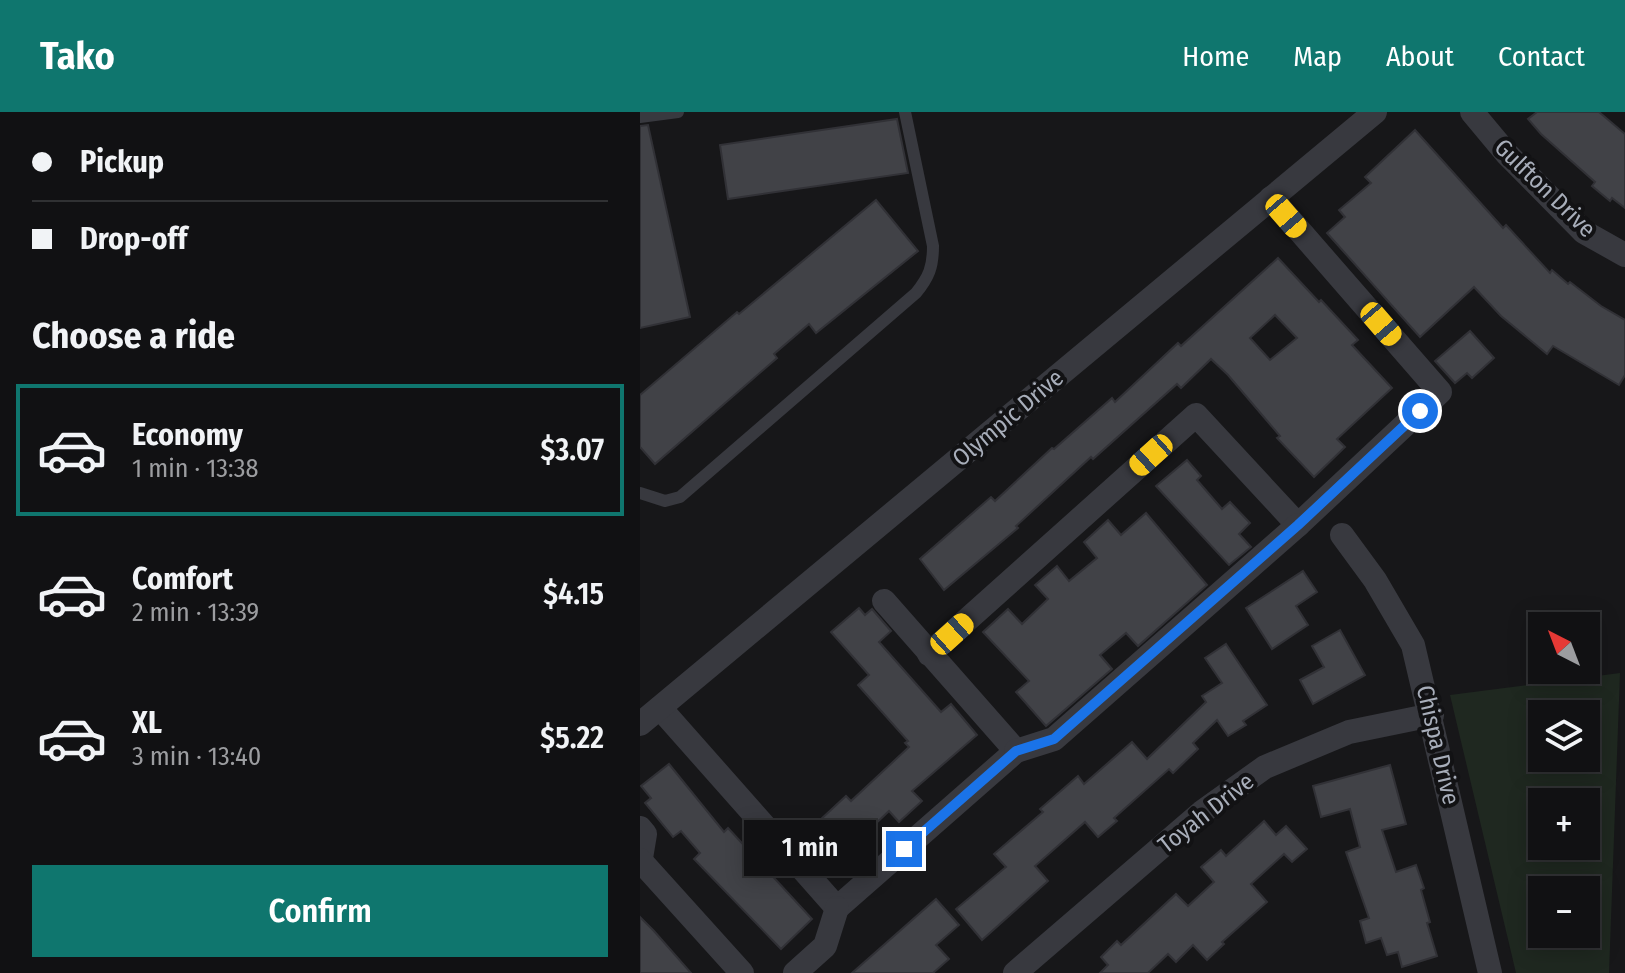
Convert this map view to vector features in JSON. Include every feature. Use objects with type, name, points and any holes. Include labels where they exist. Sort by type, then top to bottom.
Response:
[{"type":"street","name":"Olympic Drive","points":[[640,724],[1375,112]]},
{"type":"street","name":"Gulfton Drive","points":[[1472,112],[1507,154],[1584,232],[1625,255]]},
{"type":"street","points":[[795,973],[825,946],[837,908],[1016,751],[1054,739],[1298,525],[1440,392],[1271,198]]},
{"type":"street","points":[[929,654],[1196,415],[1298,525]]},
{"type":"street","name":"Chispa Drive","points":[[1342,535],[1375,580],[1413,645],[1432,715],[1490,973]]},
{"type":"street","points":[[884,601],[1016,751]]},
{"type":"street","points":[[660,708],[837,908]]},
{"type":"street","name":"Toyah Drive","points":[[1015,973],[1202,812],[1265,767],[1349,732],[1432,715]]},
{"type":"street","points":[[640,828],[645,834],[641,859],[742,973]]},
{"type":"lane","points":[[640,117],[676,112]]},
{"type":"lane","points":[[640,493],[665,501],[680,497],[916,293],[929,278],[933,246],[905,112]]},
{"type":"shaded area","points":[[1620,673],[1609,973],[1516,973],[1450,695],[1535,684],[1600,684],[1600,676]]},
{"type":"building","points":[[1537,112],[1599,112],[1625,134],[1625,208],[1612,198],[1610,201],[1592,186],[1595,182],[1541,134],[1528,119]]},
{"type":"building","points":[[897,119],[908,173],[728,199],[720,145]]},
{"type":"building","points":[[648,125],[690,317],[640,328],[640,126]]},
{"type":"building","points":[[1415,130],[1503,228],[1506,225],[1550,273],[1552,270],[1568,284],[1570,282],[1625,320],[1625,375],[1619,385],[1553,346],[1547,354],[1501,316],[1474,287],[1420,337],[1327,233],[1345,217],[1339,210],[1371,183],[1365,177]]},
{"type":"building","points":[[876,200],[918,251],[816,333],[809,324],[774,354],[777,358],[655,464],[640,447],[640,395]]},
{"type":"building","points":[[1278,258],[1358,340],[1352,345],[1392,388],[1337,439],[1345,447],[1314,477],[1211,359],[1181,388],[1177,384],[1093,459],[1091,457],[1016,526],[1018,528],[944,590],[920,559],[991,497],[995,501],[1112,398],[1115,402],[1178,343],[1181,346]],"holes":[[[1275,315],[1297,338],[1270,360],[1250,338]]]},
{"type":"building","points":[[1470,331],[1494,358],[1472,378],[1467,373],[1455,383],[1435,361]]},
{"type":"building","points":[[1187,460],[1201,476],[1197,480],[1222,509],[1230,502],[1250,523],[1239,534],[1251,547],[1229,565],[1156,486]]},
{"type":"building","points":[[1146,513],[1207,585],[1138,646],[1126,633],[1100,655],[1112,669],[1046,726],[1016,692],[1029,681],[983,632],[1008,609],[1022,624],[1048,599],[1035,585],[1057,566],[1069,581],[1097,558],[1084,542],[1108,520],[1121,535]]},
{"type":"building","points":[[1303,571],[1317,592],[1296,606],[1308,625],[1272,649],[1246,608]]},
{"type":"building","points":[[859,608],[865,615],[872,609],[891,631],[879,642],[941,712],[951,704],[977,735],[912,791],[922,801],[899,822],[889,811],[834,863],[806,833],[846,796],[851,801],[909,747],[905,743],[908,741],[858,685],[869,675],[831,632]]},
{"type":"building","points":[[1340,630],[1365,675],[1313,704],[1300,680],[1324,667],[1312,646]]},
{"type":"building","points":[[1226,644],[1267,705],[1243,721],[1246,725],[1228,736],[1217,720],[1193,743],[1198,749],[1173,773],[1169,769],[1114,818],[1117,821],[1098,837],[1085,822],[1035,866],[1048,881],[982,940],[956,909],[1006,867],[994,854],[1043,812],[1040,809],[1078,776],[1084,784],[1132,742],[1147,759],[1206,702],[1202,696],[1222,683],[1205,658]]},
{"type":"building","points":[[669,764],[724,832],[728,828],[812,919],[781,949],[694,859],[700,853],[681,831],[673,837],[645,803],[651,798],[641,786]]},
{"type":"building","points":[[1390,765],[1406,824],[1382,830],[1396,872],[1416,865],[1424,888],[1421,890],[1430,922],[1427,923],[1437,956],[1402,967],[1398,952],[1387,955],[1381,938],[1366,943],[1360,921],[1369,918],[1346,852],[1360,847],[1350,809],[1321,817],[1313,786]]},
{"type":"building","points":[[1264,821],[1276,835],[1286,826],[1307,849],[1292,862],[1284,854],[1251,884],[1267,902],[1222,942],[1224,944],[1207,960],[1193,945],[1176,962],[1168,954],[1148,973],[1100,973],[1108,965],[1101,957],[1117,941],[1121,945],[1176,894],[1188,906],[1214,882],[1201,867],[1221,850],[1226,856]]},
{"type":"building","points":[[936,899],[959,925],[936,945],[949,959],[933,973],[852,973]]},
{"type":"building","points":[[640,917],[654,931],[691,973],[640,973]]},
{"type":"route","points":[[904,849],[1016,751],[1054,739],[1298,525],[1420,411]]}]
